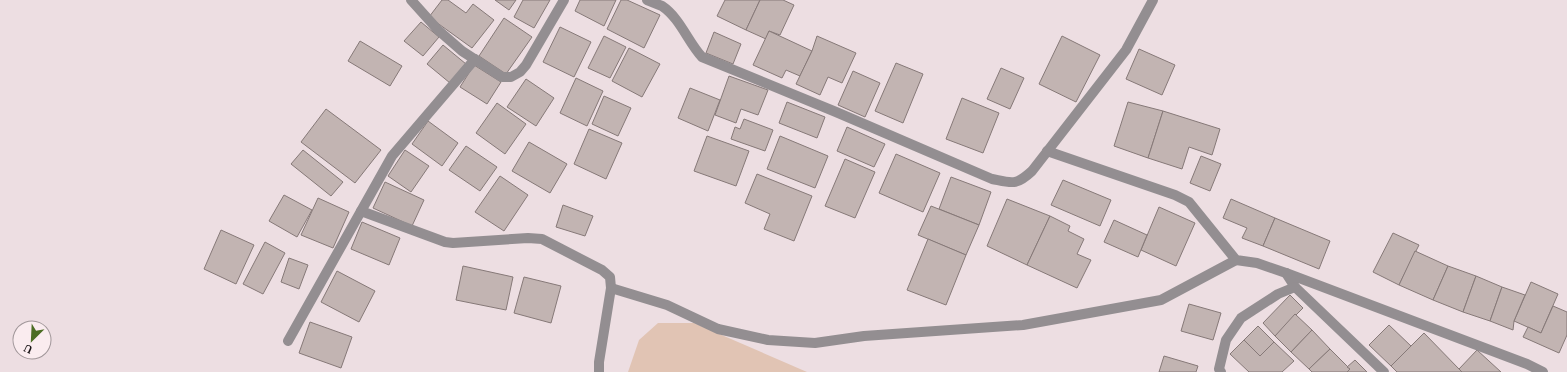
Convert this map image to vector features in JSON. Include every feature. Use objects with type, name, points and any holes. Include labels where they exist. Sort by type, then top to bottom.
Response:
[{"type":"street","points":[[411,0],[438,30],[462,51],[502,77],[511,77],[520,72],[526,65],[564,0]]},
{"type":"street","points":[[647,0],[662,6],[672,15],[702,57],[836,112],[992,179],[1010,183],[1022,180],[1032,171],[1126,50],[1153,0]]},
{"type":"street","points":[[288,341],[392,156],[475,59]]},
{"type":"street","points":[[1047,151],[1175,195],[1188,202],[1236,260]]},
{"type":"street","points":[[361,211],[445,242],[453,243],[528,238],[542,239],[602,270],[610,277],[611,288],[599,362],[599,372]]},
{"type":"street","points":[[611,288],[668,305],[718,329],[768,340],[815,343],[864,336],[1023,325],[1161,300],[1236,260],[1256,263],[1286,272],[1520,361],[1543,372]]},
{"type":"street","points":[[1286,272],[1294,287],[1384,372]]},
{"type":"street","points":[[1221,372],[1219,369],[1226,340],[1241,318],[1278,294],[1294,287]]},
{"type":"shaded area","points":[[658,323],[694,323],[807,372],[628,372],[639,340]]},
{"type":"building","points":[[442,0],[448,0],[466,13],[473,4],[494,20],[472,48],[429,17]]},
{"type":"building","points":[[495,0],[516,0],[509,10]]},
{"type":"building","points":[[523,0],[550,0],[534,28],[514,17]]},
{"type":"building","points":[[580,0],[616,0],[604,26],[575,11]]},
{"type":"building","points":[[621,0],[627,0],[660,15],[644,48],[607,29]]},
{"type":"building","points":[[725,0],[760,0],[746,30],[717,16]]},
{"type":"building","points":[[760,0],[783,0],[794,5],[780,35],[769,31],[766,39],[746,30]]},
{"type":"building","points":[[504,18],[532,37],[506,74],[479,56]]},
{"type":"building","points":[[421,22],[439,37],[423,56],[404,41]]},
{"type":"building","points":[[560,27],[591,42],[574,77],[543,62]]},
{"type":"building","points":[[769,31],[812,51],[800,76],[786,70],[782,78],[753,65]]},
{"type":"building","points":[[714,32],[741,44],[733,64],[706,53]]},
{"type":"building","points":[[604,36],[626,47],[610,78],[588,68]]},
{"type":"building","points":[[817,36],[856,53],[842,83],[828,77],[820,95],[796,84],[812,51]]},
{"type":"building","points":[[1062,36],[1100,55],[1076,102],[1039,84]]},
{"type":"building","points":[[360,41],[402,66],[390,86],[348,61]]},
{"type":"building","points":[[443,45],[466,64],[450,83],[427,64]]},
{"type":"building","points":[[629,48],[660,64],[642,97],[612,81]]},
{"type":"building","points":[[1139,49],[1175,65],[1162,95],[1126,79]]},
{"type":"building","points":[[896,63],[923,74],[903,123],[875,111]]},
{"type":"building","points":[[474,65],[501,82],[487,104],[460,87]]},
{"type":"building","points":[[1001,68],[1024,78],[1010,109],[987,99]]},
{"type":"building","points":[[853,71],[880,83],[865,117],[838,105]]},
{"type":"building","points":[[729,76],[768,90],[758,115],[741,109],[736,123],[715,115]]},
{"type":"building","points":[[576,78],[603,91],[587,126],[560,113]]},
{"type":"building","points":[[526,79],[554,98],[536,126],[507,107]]},
{"type":"building","points":[[690,88],[720,100],[708,131],[678,118]]},
{"type":"building","points":[[604,96],[631,108],[618,136],[592,124]]},
{"type":"building","points":[[962,98],[999,113],[983,153],[946,139]]},
{"type":"building","points":[[787,102],[825,117],[817,138],[779,123]]},
{"type":"building","points":[[1128,102],[1163,111],[1148,158],[1114,146]]},
{"type":"building","points":[[497,103],[526,124],[505,154],[476,133]]},
{"type":"building","points":[[326,109],[381,150],[355,183],[301,142]]},
{"type":"building","points":[[1163,111],[1220,129],[1212,155],[1189,147],[1182,169],[1148,158]]},
{"type":"building","points":[[744,119],[773,130],[765,151],[731,139],[735,127],[740,129]]},
{"type":"building","points":[[428,121],[458,143],[442,166],[412,144]]},
{"type":"building","points":[[847,127],[885,144],[874,167],[837,151]]},
{"type":"building","points":[[589,129],[622,143],[606,179],[574,164]]},
{"type":"building","points":[[707,136],[749,151],[736,186],[694,171]]},
{"type":"building","points":[[780,136],[828,156],[815,188],[767,169]]},
{"type":"building","points":[[529,142],[567,164],[550,193],[512,171]]},
{"type":"building","points":[[466,146],[497,167],[480,191],[449,170]]},
{"type":"building","points":[[303,150],[343,182],[331,196],[291,164]]},
{"type":"building","points":[[405,150],[429,166],[411,192],[388,176]]},
{"type":"building","points":[[896,154],[940,173],[923,212],[879,193]]},
{"type":"building","points":[[1201,156],[1221,164],[1210,191],[1190,183]]},
{"type":"building","points":[[845,159],[875,172],[855,218],[825,206]]},
{"type":"building","points":[[757,174],[812,196],[794,241],[764,229],[770,214],[745,203]]},
{"type":"building","points":[[500,176],[528,195],[504,231],[475,212]]},
{"type":"building","points":[[951,177],[991,192],[979,225],[939,209]]},
{"type":"building","points":[[1063,180],[1111,200],[1100,226],[1051,205]]},
{"type":"building","points":[[385,182],[424,200],[412,226],[373,208]]},
{"type":"building","points":[[284,195],[312,210],[297,237],[269,221]]},
{"type":"building","points":[[318,198],[349,212],[333,248],[301,235]]},
{"type":"building","points":[[1007,199],[1050,216],[1027,265],[987,246]]},
{"type":"building","points":[[1231,199],[1275,218],[1263,246],[1242,238],[1247,228],[1223,218]]},
{"type":"building","points":[[563,205],[593,216],[585,236],[556,227]]},
{"type":"building","points":[[931,206],[979,225],[966,255],[918,235]]},
{"type":"building","points":[[1159,207],[1195,223],[1176,266],[1141,250]]},
{"type":"building","points":[[1050,216],[1070,226],[1068,231],[1084,239],[1077,254],[1091,260],[1077,288],[1027,265]]},
{"type":"building","points":[[1275,218],[1330,241],[1319,269],[1263,246]]},
{"type":"building","points":[[1114,220],[1147,235],[1138,257],[1104,242]]},
{"type":"building","points":[[362,222],[400,238],[389,265],[351,249]]},
{"type":"building","points":[[221,230],[254,245],[236,284],[204,269]]},
{"type":"building","points":[[1393,233],[1419,245],[1399,285],[1373,272]]},
{"type":"building","points":[[928,239],[966,255],[946,305],[907,290]]},
{"type":"building","points":[[265,242],[285,253],[263,294],[243,284]]},
{"type":"building","points":[[1415,251],[1448,266],[1433,300],[1399,285]]},
{"type":"building","points":[[289,258],[308,265],[299,289],[281,282]]},
{"type":"building","points":[[463,266],[513,277],[506,310],[456,300]]},
{"type":"building","points":[[1448,266],[1476,276],[1463,312],[1433,300]]},
{"type":"building","points":[[337,271],[375,291],[359,322],[321,302]]},
{"type":"building","points":[[1476,276],[1502,287],[1490,321],[1463,312]]},
{"type":"building","points":[[524,277],[561,286],[551,323],[514,313]]},
{"type":"building","points":[[1531,282],[1558,294],[1541,333],[1514,321]]},
{"type":"building","points":[[1502,287],[1525,295],[1514,321],[1513,330],[1490,321]]},
{"type":"building","points":[[1290,295],[1303,308],[1275,336],[1263,323]]},
{"type":"building","points":[[1189,304],[1221,313],[1213,340],[1181,331]]},
{"type":"building","points":[[1553,306],[1567,312],[1567,335],[1559,353],[1523,337],[1528,327],[1541,333]]},
{"type":"building","points":[[1295,314],[1312,330],[1291,352],[1275,336]]},
{"type":"building","points":[[310,322],[352,337],[341,368],[299,353]]},
{"type":"building","points":[[1389,325],[1411,346],[1391,366],[1369,345]]},
{"type":"building","points":[[1258,326],[1274,342],[1260,356],[1244,340]]},
{"type":"building","points":[[1312,330],[1330,349],[1309,369],[1291,352]]},
{"type":"building","points":[[1424,333],[1462,372],[1397,372],[1391,366]]},
{"type":"building","points":[[1244,340],[1260,356],[1274,342],[1294,361],[1282,372],[1249,372],[1230,354]]},
{"type":"building","points":[[1330,349],[1350,369],[1347,372],[1312,372],[1309,369]]},
{"type":"building","points":[[1477,350],[1501,372],[1462,372],[1459,369]]},
{"type":"building","points":[[1164,356],[1198,366],[1196,372],[1159,372]]},
{"type":"building","points":[[1355,360],[1367,372],[1347,372],[1350,369],[1347,367]]}]
